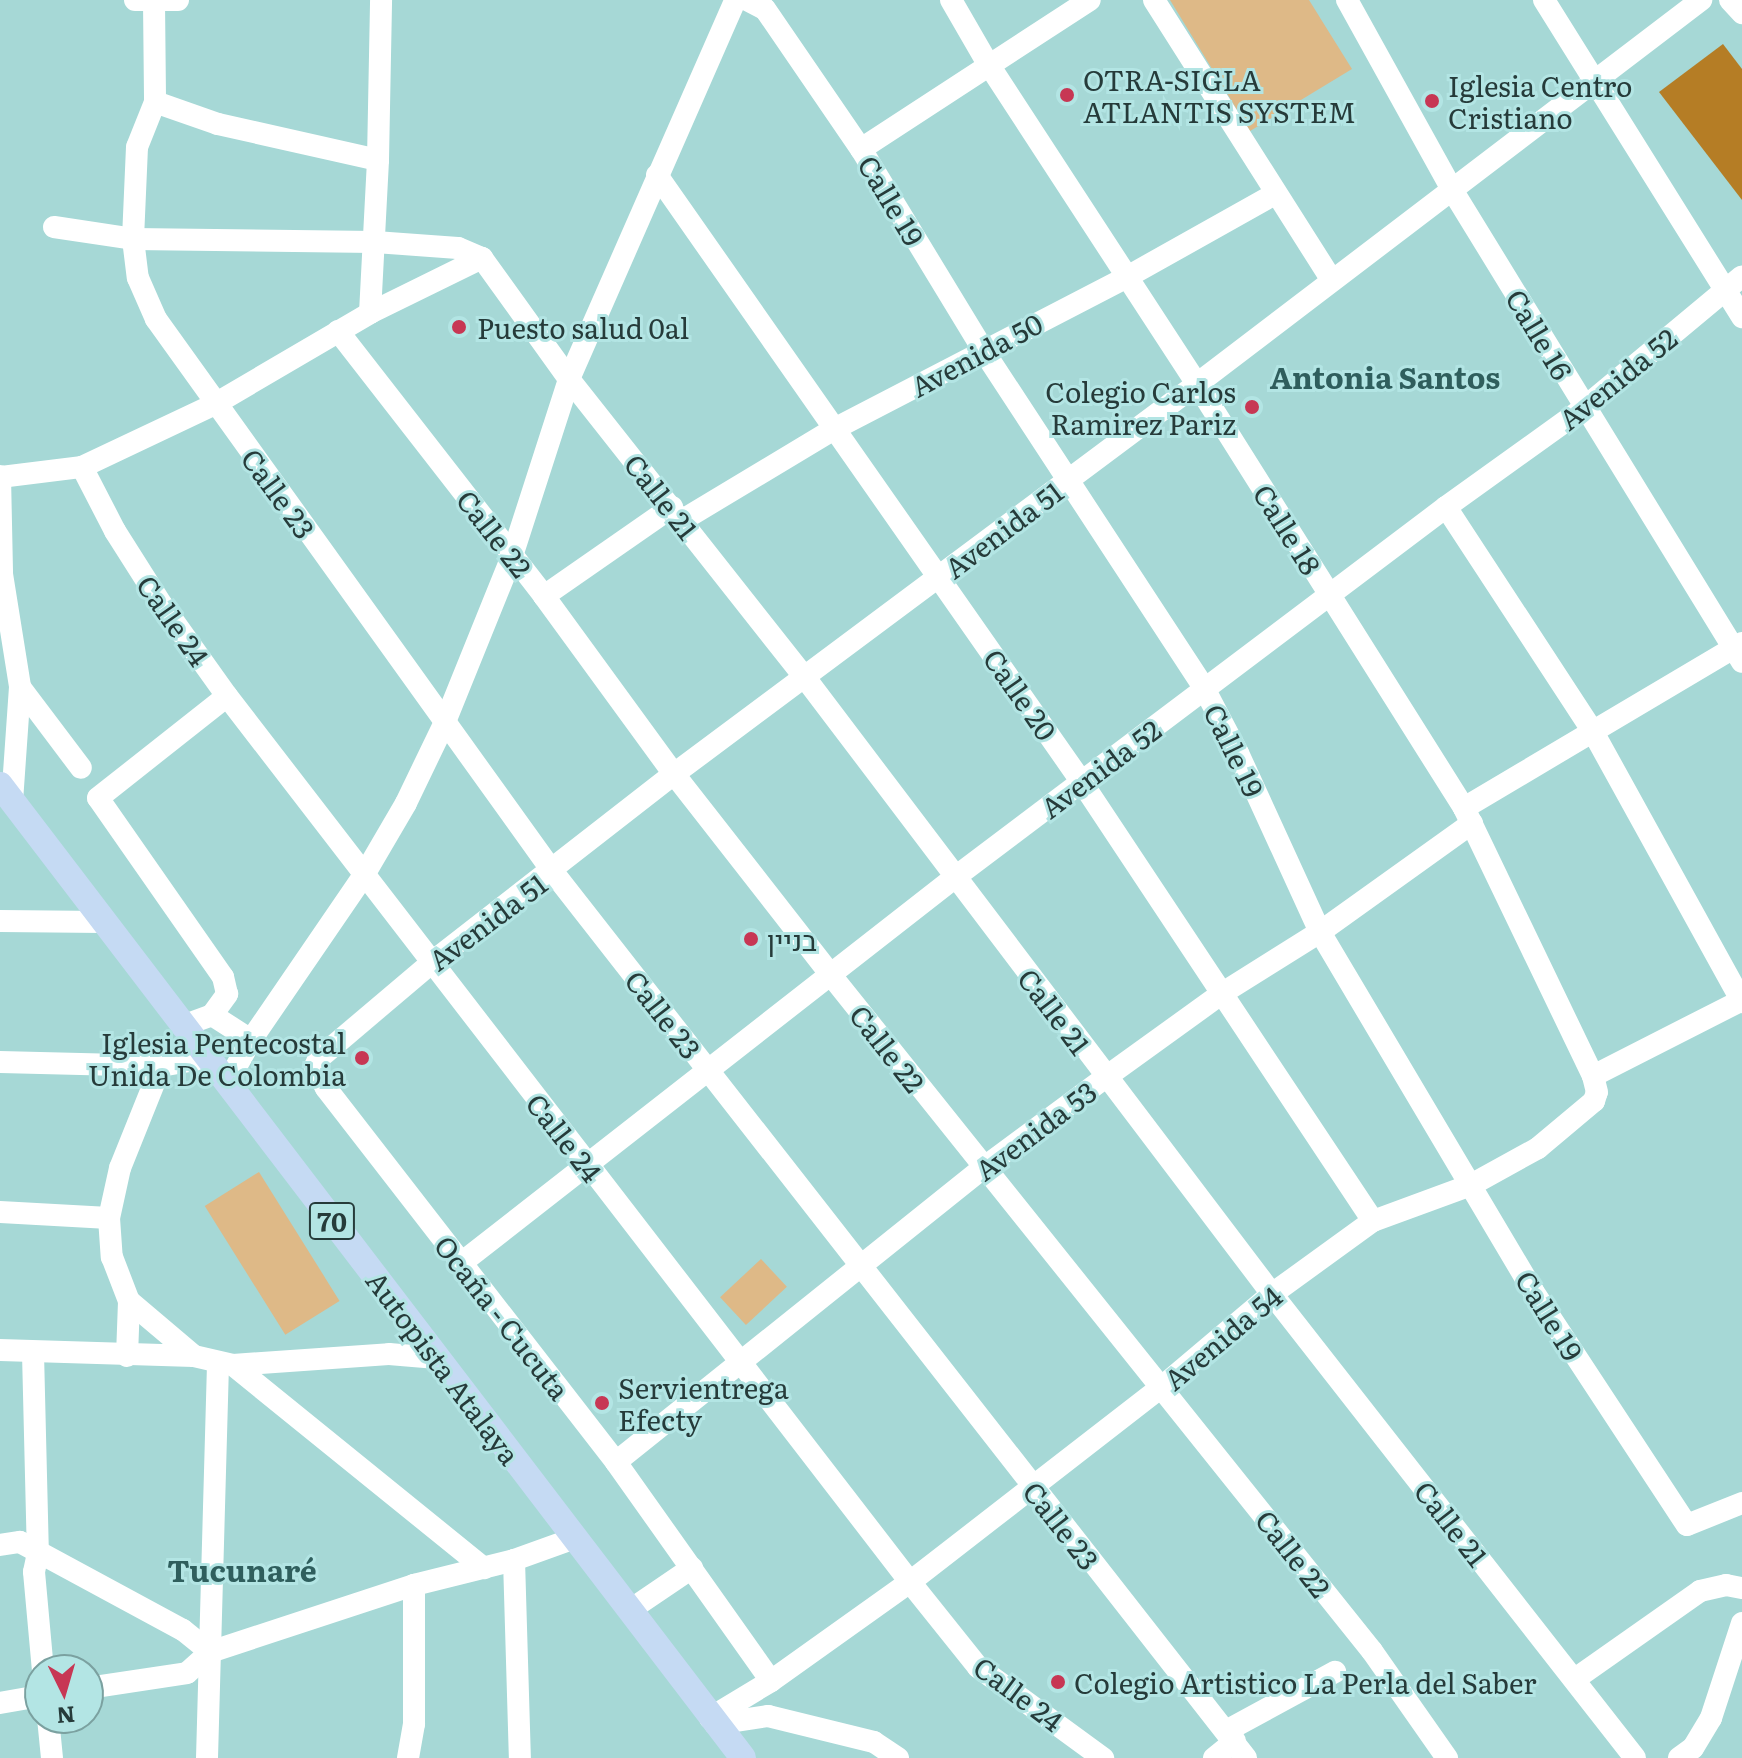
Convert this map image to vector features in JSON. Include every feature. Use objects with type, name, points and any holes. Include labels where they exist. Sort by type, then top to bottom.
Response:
[{"type":"main road","name":"Autopista Atalaya","points":[[8,803],[104,922],[743,1758]]},
{"type":"street","points":[[178,0],[145,1],[155,102],[218,124],[378,160]]},
{"type":"street","points":[[370,313],[378,160],[381,0]]},
{"type":"street","points":[[227,1083],[251,1040],[364,875],[406,803],[445,722],[512,556],[569,379],[735,0]]},
{"type":"street","name":"Calle 19","points":[[747,0],[765,9],[861,149],[983,350],[1204,688],[1320,932],[1533,1291],[1687,1525],[1742,1503]]},
{"type":"street","name":"Calle 18","points":[[951,0],[988,64],[1197,384],[1468,815],[1593,1076]]},
{"type":"street","points":[[861,149],[1090,0]]},
{"type":"street","points":[[1154,0],[1332,280]]},
{"type":"street","name":"Calle 16","points":[[1347,0],[1451,188],[1739,651]]},
{"type":"street","points":[[1544,0],[1742,317]]},
{"type":"street","name":"Avenida 51","points":[[315,1067],[327,1049],[431,963],[553,872],[674,774],[806,679],[1701,0]]},
{"type":"street","points":[[1730,0],[1742,13]]},
{"type":"street","name":"Calle 23","points":[[155,102],[137,147],[133,239],[138,278],[156,319],[553,872],[863,1264],[1155,1645],[1236,1743]]},
{"type":"street","name":"Calle 20","points":[[657,175],[1081,781],[1373,1221]]},
{"type":"street","name":"Avenida 50","points":[[544,596],[676,514],[1127,277],[1275,194]]},
{"type":"street","points":[[54,227],[133,239],[375,242],[458,248],[482,258]]},
{"type":"street","points":[[8,803],[20,687],[2,574],[0,477],[82,467],[215,404],[370,313],[482,258]]},
{"type":"street","name":"Calle 21","points":[[482,258],[569,379],[806,679],[1272,1294],[1635,1758]]},
{"type":"street","name":"Avenida 52","points":[[460,1264],[1081,781],[1331,597],[1446,507],[1585,407],[1742,276]]},
{"type":"street","name":"Calle 22","points":[[338,331],[544,596],[674,774],[983,1168],[1163,1386],[1372,1651],[1447,1758]]},
{"type":"street","name":"Calle 24","points":[[82,467],[115,531],[154,593],[227,696],[740,1366],[910,1582],[978,1667],[1103,1758]]},
{"type":"street","points":[[1446,507],[1592,730],[1742,1001],[1593,1076]]},
{"type":"street","name":"Avenida 53","points":[[616,1462],[740,1366],[983,1168],[1221,994],[1320,932],[1468,815],[1592,730],[1739,651]]},
{"type":"street","points":[[20,687],[81,768]]},
{"type":"street","points":[[182,1026],[212,1015],[227,994],[223,977],[98,798],[227,696]]},
{"type":"street","points":[[0,921],[104,922]]},
{"type":"street","points":[[212,1015],[251,1040]]},
{"type":"street","points":[[0,1062],[161,1066],[206,1058]]},
{"type":"street","points":[[127,1356],[129,1301],[112,1257],[109,1218],[120,1168],[161,1066]]},
{"type":"street","name":"Ocaña - Cucuta","points":[[315,1067],[326,1088],[460,1264],[616,1462],[771,1681]]},
{"type":"street","name":"Avenida 54","points":[[713,1721],[910,1582],[1163,1386],[1272,1294],[1373,1221],[1471,1185],[1538,1148],[1594,1101],[1597,1092],[1593,1076]]},
{"type":"street","points":[[0,1212],[109,1218]]},
{"type":"street","points":[[129,1301],[194,1356]]},
{"type":"street","points":[[0,1350],[194,1356],[225,1363],[389,1354],[437,1358]]},
{"type":"street","points":[[19,1547],[33,1353]]},
{"type":"street","points":[[225,1363],[484,1568]]},
{"type":"street","points":[[207,1758],[225,1363]]},
{"type":"street","points":[[0,1526],[19,1547],[34,1572],[42,1654]]},
{"type":"street","points":[[104,1686],[187,1673],[210,1652],[414,1585],[514,1560],[575,1538]]},
{"type":"street","points":[[19,1547],[183,1630],[210,1652]]},
{"type":"street","points":[[514,1560],[520,1758]]},
{"type":"street","points":[[630,1610],[692,1568]]},
{"type":"street","points":[[408,1758],[414,1724],[414,1585]]},
{"type":"street","points":[[1575,1679],[1700,1591],[1726,1585],[1742,1588]]},
{"type":"street","points":[[1679,1758],[1693,1748],[1711,1718],[1742,1623]]},
{"type":"street","points":[[1214,1758],[1335,1672]]},
{"type":"street","points":[[0,1703],[24,1699]]},
{"type":"street","points":[[713,1721],[768,1716],[874,1742],[898,1758]]},
{"type":"street","points":[[50,1734],[52,1758]]},
{"type":"shaded area","points":[[1170,0],[1309,0],[1352,69],[1250,131]]},
{"type":"shaded area","points":[[1723,44],[1742,69],[1742,200],[1659,92]]},
{"type":"shaded area","points":[[259,1172],[340,1301],[285,1335],[205,1206]]},
{"type":"shaded area","points":[[761,1259],[787,1287],[746,1325],[720,1297]]},
{"type":"place","name":"OTRA-SIGLA ATLANTIS SYSTEM","points":[[1067,95]]},
{"type":"place","name":"Iglesia Centro Cristiano","points":[[1432,101]]},
{"type":"place","name":"Puesto salud 0al","points":[[459,327]]},
{"type":"place","name":"Colegio Carlos Ramirez Pariz","points":[[1252,407]]},
{"type":"place","name":"בניין","points":[[751,939]]},
{"type":"place","name":"Iglesia Pentecostal Unida De Colombia","points":[[362,1058]]},
{"type":"place","name":"Servientrega Efecty","points":[[602,1403]]},
{"type":"place","name":"Colegio Artistico La Perla del Saber","points":[[1058,1682]]},
{"type":"district","name":"Antonia Santos","points":[[1385,376]]},
{"type":"district","name":"Tucunaré","points":[[242,1569]]}]
